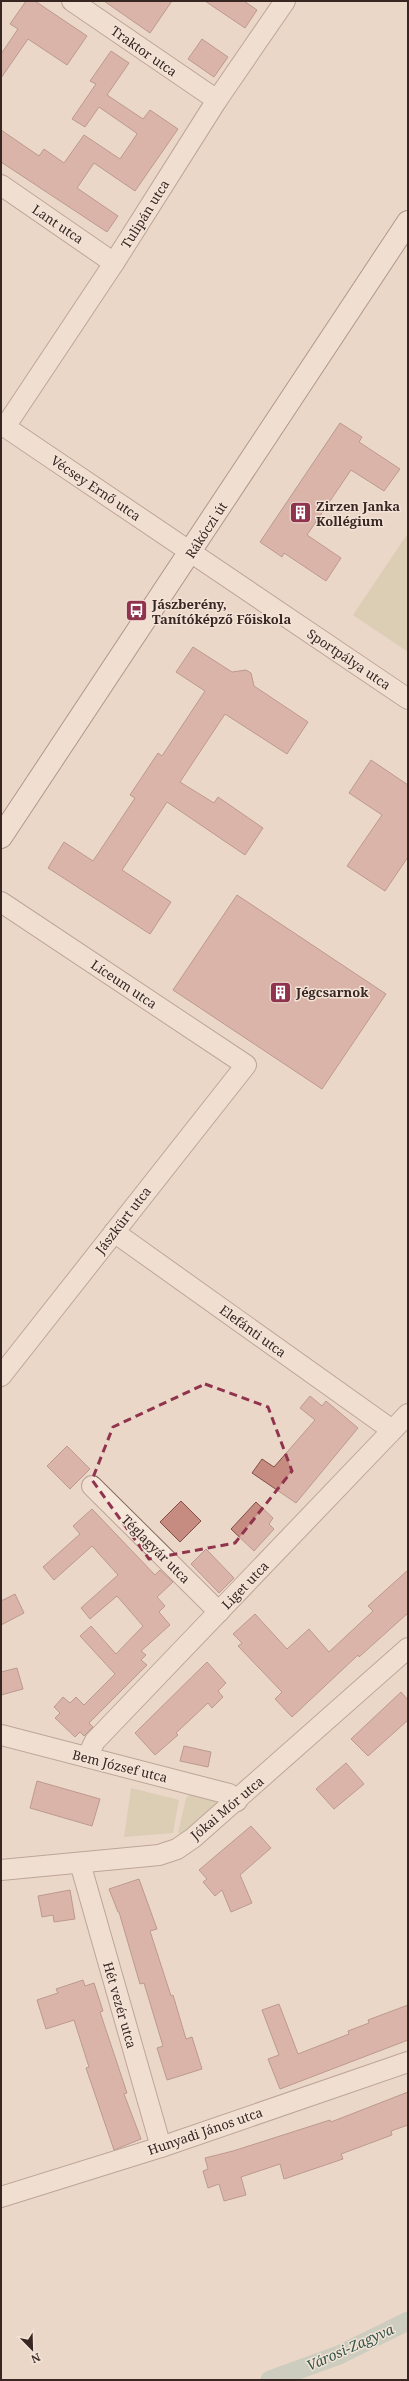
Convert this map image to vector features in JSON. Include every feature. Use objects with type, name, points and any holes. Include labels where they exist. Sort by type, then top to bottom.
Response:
[{"type":"street","name":"Traktor utca","points":[[72,1],[217,100]]},
{"type":"street","name":"Tulipán utca","points":[[3,426],[114,263],[217,100],[285,1]]},
{"type":"street","name":"Lant utca","points":[[1,185],[114,263]]},
{"type":"street","name":"Rákóczi út","points":[[1,837],[408,222]]},
{"type":"street","name":"Vécsey Ernő utca","points":[[3,426],[191,552]]},
{"type":"street","name":"Sportpálya utca","points":[[191,552],[408,699]]},
{"type":"street","name":"Líceum utca","points":[[1,902],[246,1065]]},
{"type":"street","name":"Jászkürt utca","points":[[1,1376],[246,1065]]},
{"type":"street","name":"Elefánti utca","points":[[114,1232],[392,1430]]},
{"type":"street","name":"Liget utca","points":[[87,1757],[95,1740],[408,1414]]},
{"type":"street","name":"Téglagyár utca","points":[[92,1486],[219,1612]]},
{"type":"street","name":"Jókai Mór utca","points":[[1,1870],[159,1855],[177,1849],[237,1801],[408,1648]]},
{"type":"street","name":"Bem József utca","points":[[1,1735],[229,1794],[237,1801]]},
{"type":"street","name":"Hét vezér utca","points":[[80,1862],[161,2147]]},
{"type":"street","name":"Hunyadi János utca","points":[[1,2197],[161,2147],[408,2062]]},
{"type":"highlighted area","points":[[205,1384],[268,1407],[292,1471],[235,1543],[149,1559],[92,1480],[113,1427]]},
{"type":"shaded area","points":[[408,533],[408,652],[353,615]]},
{"type":"shaded area","points":[[131,1788],[179,1800],[173,1833],[124,1837]]},
{"type":"shaded area","points":[[191,1794],[219,1799],[223,1803],[188,1835],[178,1833],[186,1798]]},
{"type":"building","points":[[26,1],[35,1],[87,36],[67,65],[28,39],[1,78],[1,54],[18,29],[10,24]]},
{"type":"building","points":[[104,1],[172,1],[150,33]]},
{"type":"building","points":[[205,1],[244,1],[257,10],[245,28]]},
{"type":"building","points":[[202,39],[228,57],[214,77],[188,59]]},
{"type":"building","points":[[111,51],[129,63],[107,95],[143,119],[150,110],[178,129],[135,191],[94,163],[77,188],[118,216],[107,232],[1,162],[1,130],[39,156],[44,149],[64,163],[84,135],[120,159],[137,134],[135,132],[99,107],[85,127],[72,119],[96,84],[90,81]]},
{"type":"building","name":"Zirzen Janka Kollégium","points":[[340,423],[362,437],[359,442],[400,469],[384,491],[351,470],[307,535],[341,558],[326,581],[284,553],[282,557],[260,542]]},
{"type":"building","points":[[193,647],[232,672],[246,670],[251,673],[254,686],[308,722],[287,754],[225,714],[180,782],[214,803],[218,797],[263,828],[245,855],[167,802],[122,870],[171,902],[150,934],[48,868],[64,842],[93,861],[135,798],[130,795],[158,753],[162,756],[205,691],[176,672]]},
{"type":"building","points":[[371,760],[408,785],[408,857],[385,891],[347,866],[382,815],[349,793]]},
{"type":"building","name":"Jégcsarnok","points":[[237,895],[386,994],[322,1089],[173,990]]},
{"type":"building","points":[[310,1396],[322,1406],[326,1401],[358,1428],[296,1503],[252,1473],[262,1459],[274,1467],[315,1420],[300,1408]]},
{"type":"building","points":[[67,1446],[90,1469],[70,1489],[47,1466]]},
{"type":"building","points":[[181,1501],[201,1521],[180,1542],[160,1522]]},
{"type":"building","points":[[256,1502],[273,1518],[269,1524],[274,1529],[254,1551],[231,1529]]},
{"type":"building","points":[[92,1509],[155,1575],[160,1570],[173,1582],[157,1597],[165,1606],[159,1612],[170,1625],[141,1651],[146,1655],[141,1660],[147,1665],[89,1723],[93,1727],[84,1736],[80,1732],[75,1737],[55,1718],[60,1713],[54,1707],[63,1697],[70,1703],[76,1697],[84,1705],[115,1674],[80,1636],[91,1626],[116,1654],[143,1626],[117,1596],[90,1619],[81,1608],[118,1575],[92,1546],[54,1580],[43,1567],[80,1534],[73,1526]]},
{"type":"building","points":[[206,1549],[234,1578],[219,1593],[191,1564]]},
{"type":"building","points":[[408,1570],[408,1613],[359,1657],[358,1655],[292,1717],[275,1699],[282,1692],[238,1646],[242,1643],[233,1634],[255,1614],[287,1649],[309,1629],[329,1652],[373,1611],[368,1606]]},
{"type":"building","points":[[15,1594],[24,1613],[1,1625],[1,1601]]},
{"type":"building","points":[[207,1662],[226,1683],[218,1691],[223,1697],[212,1708],[208,1703],[176,1733],[178,1735],[155,1755],[135,1733]]},
{"type":"building","points":[[17,1668],[23,1689],[1,1695],[1,1672]]},
{"type":"building","points":[[401,1692],[408,1700],[408,1720],[368,1756],[351,1739]]},
{"type":"building","points":[[184,1746],[211,1752],[208,1767],[180,1761]]},
{"type":"building","points":[[346,1763],[364,1784],[334,1809],[316,1789]]},
{"type":"building","points":[[37,1781],[100,1799],[92,1826],[30,1808]]},
{"type":"building","points":[[251,1826],[271,1848],[240,1875],[252,1903],[231,1912],[222,1890],[215,1896],[203,1882],[207,1879],[199,1870]]},
{"type":"building","points":[[139,1879],[157,1929],[150,1931],[171,1996],[173,1995],[186,2039],[192,2037],[202,2069],[167,2080],[157,2048],[163,2046],[144,1983],[140,1984],[119,1912],[109,1889]]},
{"type":"building","points":[[70,1890],[75,1919],[54,1922],[53,1915],[42,1917],[38,1896]]},
{"type":"building","points":[[83,1980],[85,1986],[94,1983],[103,2011],[100,2012],[127,2093],[124,2094],[141,2139],[114,2150],[86,2068],[89,2067],[74,2020],[46,2029],[37,2000],[58,1993],[56,1989]]},
{"type":"building","points":[[279,2004],[298,2054],[349,2034],[348,2031],[369,2023],[368,2020],[408,2005],[408,2040],[280,2089],[268,2059],[279,2055],[262,2010]]},
{"type":"building","points":[[408,2092],[408,2125],[391,2131],[392,2135],[341,2154],[343,2159],[284,2179],[280,2164],[241,2177],[246,2195],[224,2201],[219,2184],[208,2188],[203,2171],[208,2169],[205,2158],[233,2151],[330,2120],[331,2122]]},
{"type":"waterway","name":"Városi-Zagyva","points":[[270,2380],[339,2355],[408,2321]]},
{"type":"place","name":"Zirzen Janka Kollégium","points":[[300,513]]},
{"type":"place","name":"Jászberény, Tanítóképző Főiskola","points":[[136,611]]},
{"type":"place","name":"Jégcsarnok","points":[[280,992]]}]
